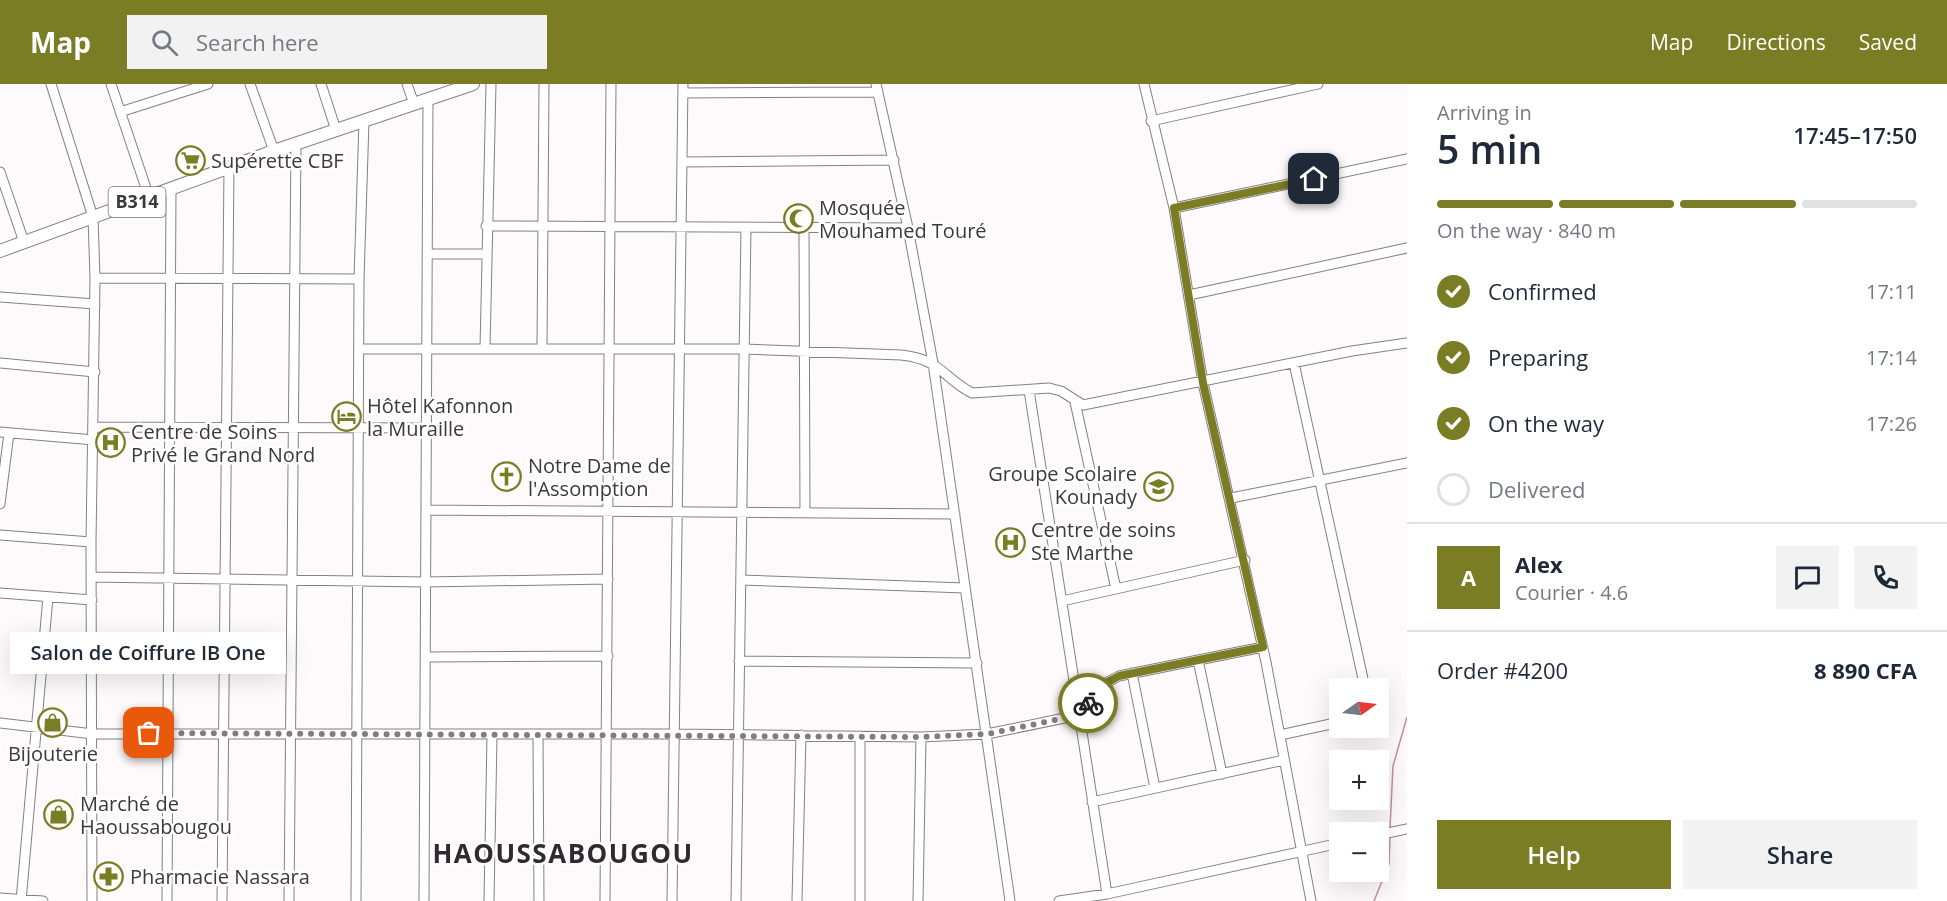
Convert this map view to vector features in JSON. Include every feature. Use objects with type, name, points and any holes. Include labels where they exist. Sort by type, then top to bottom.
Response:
[{"type":"main road","name":"B314","points":[[0,251],[274,151],[473,84]]},
{"type":"street","points":[[51,84],[93,218],[95,372],[91,542],[92,901]]},
{"type":"street","points":[[111,84],[149,197]]},
{"type":"street","points":[[120,112],[208,84]]},
{"type":"street","points":[[250,84],[274,151]]},
{"type":"street","points":[[321,84],[336,130]]},
{"type":"street","points":[[407,84],[414,104]]},
{"type":"street","points":[[485,348],[491,84]]},
{"type":"street","points":[[542,348],[544,84]]},
{"type":"street","points":[[605,901],[611,84]]},
{"type":"street","points":[[1144,84],[1174,208],[1203,383],[1245,560],[1311,901]]},
{"type":"street","points":[[1152,121],[1318,84]]},
{"type":"street","points":[[672,901],[683,88],[877,88],[908,228],[933,363],[1010,901]]},
{"type":"street","points":[[424,901],[428,99]]},
{"type":"street","points":[[356,901],[359,279],[364,121]]},
{"type":"street","points":[[289,901],[296,144]]},
{"type":"street","points":[[1174,208],[1407,159]]},
{"type":"street","points":[[683,162],[894,160]]},
{"type":"street","points":[[222,901],[229,167]]},
{"type":"street","points":[[0,172],[24,242]]},
{"type":"street","points":[[166,901],[171,190]]},
{"type":"street","points":[[486,226],[908,228]]},
{"type":"street","points":[[736,901],[746,228]]},
{"type":"street","points":[[804,229],[804,513]]},
{"type":"street","points":[[1189,295],[1407,248]]},
{"type":"street","points":[[427,254],[486,254]]},
{"type":"street","points":[[95,278],[359,279]]},
{"type":"street","points":[[0,297],[95,304]]},
{"type":"street","points":[[359,349],[743,349],[918,357],[933,363],[972,393],[1049,388],[1061,391],[1083,405],[1407,343]]},
{"type":"street","points":[[0,363],[95,372]]},
{"type":"street","points":[[1294,363],[1363,678]]},
{"type":"street","points":[[1029,390],[1107,894]]},
{"type":"street","points":[[1075,402],[1116,589]]},
{"type":"street","points":[[94,427],[427,428]]},
{"type":"street","points":[[0,504],[4,432],[94,440]]},
{"type":"street","points":[[1231,498],[1407,463]]},
{"type":"street","points":[[426,510],[955,514]]},
{"type":"street","points":[[0,535],[91,542]]},
{"type":"street","points":[[1062,601],[1245,560]]},
{"type":"street","points":[[92,577],[426,582],[608,579]]},
{"type":"street","points":[[741,580],[965,588]]},
{"type":"street","points":[[0,593],[92,600]]},
{"type":"street","points":[[22,900],[35,725],[48,597]]},
{"type":"street","points":[[0,723],[35,725],[93,734],[224,732],[492,736],[675,734],[921,737],[987,734],[1079,715],[1106,683],[1132,674],[1263,647]]},
{"type":"street","points":[[425,657],[608,656]]},
{"type":"street","points":[[1198,660],[1222,774]]},
{"type":"street","points":[[739,661],[977,663]]},
{"type":"street","points":[[1132,674],[1155,789]]},
{"type":"street","points":[[1280,735],[1329,724]]},
{"type":"street","points":[[797,901],[801,735]]},
{"type":"street","points":[[489,901],[492,736]]},
{"type":"street","points":[[538,736],[539,901]]},
{"type":"street","points":[[860,736],[860,901]]},
{"type":"street","points":[[918,901],[921,737]]},
{"type":"street","points":[[1092,802],[1284,760]]},
{"type":"street","points":[[1389,832],[1407,829]]},
{"type":"street","points":[[1059,901],[1107,894],[1329,845]]},
{"type":"street","points":[[0,898],[43,901]]},
{"type":"waterway","points":[[1390,828],[1393,766],[1407,717]]},
{"type":"waterway","points":[[1374,901],[1389,864],[1390,836]]},
{"type":"way so far","points":[[149,733],[921,737],[987,734],[1079,715],[1088,703]]},
{"type":"place","name":"Supérette CBF","points":[[190,161]]},
{"type":"place","name":"Mosquée Mouhamed Touré","points":[[798,219]]},
{"type":"place","name":"Hôtel Kafonnon la Muraille","points":[[346,417]]},
{"type":"place","name":"Centre de Soins Privé le Grand Nord","points":[[110,443]]},
{"type":"place","name":"Notre Dame de l'Assomption","points":[[507,477]]},
{"type":"place","name":"Groupe Scolaire Kounady","points":[[1158,486]]},
{"type":"place","name":"Centre de soins Ste Marthe","points":[[1010,542]]},
{"type":"place","name":"Bijouterie","points":[[53,723]]},
{"type":"place","name":"Salon de Coiffure IB One","points":[[149,733]]},
{"type":"place","name":"Marché de Haoussabougou","points":[[59,815]]},
{"type":"place","name":"Pharmacie Nassara","points":[[109,877]]},
{"type":"district","name":"HAOUSSABOUGOU","points":[[563,854]]},
{"type":"route","points":[[1088,703],[1106,683],[1119,676],[1263,647],[1231,498],[1203,383],[1174,208],[1314,179]]}]
